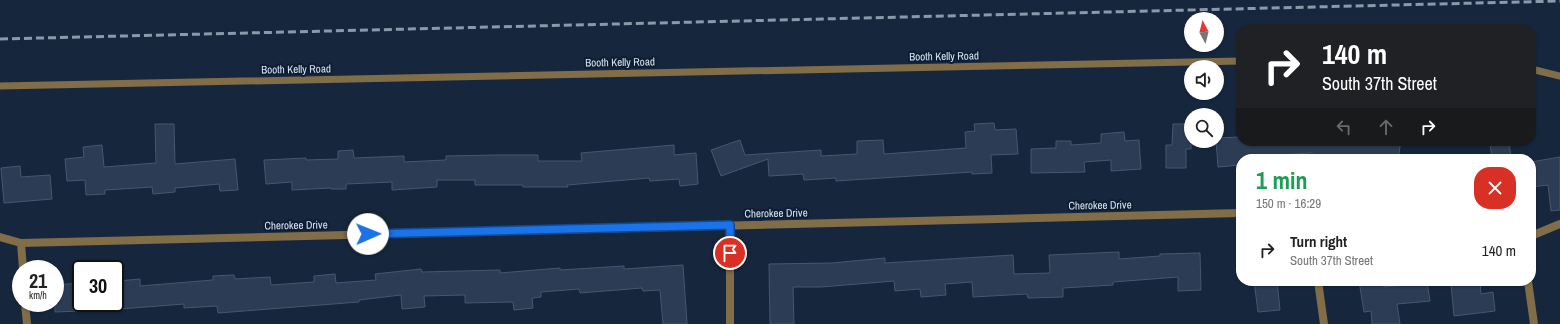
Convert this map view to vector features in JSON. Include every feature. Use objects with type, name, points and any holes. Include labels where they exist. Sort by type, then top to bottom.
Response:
[{"type":"street","name":"Cherokee Drive","points":[[0,237],[21,243],[1236,213]]},
{"type":"street","points":[[1536,234],[1560,224]]},
{"type":"street","points":[[730,225],[730,324]]},
{"type":"street","points":[[21,243],[22,260]]},
{"type":"street","points":[[1319,286],[1324,324]]},
{"type":"street","points":[[1529,286],[1534,324]]},
{"type":"street","points":[[25,312],[26,324]]},
{"type":"lane","name":"Booth Kelly Road","points":[[0,86],[1236,61]]},
{"type":"lane","points":[[1536,70],[1560,76]]},
{"type":"building","points":[[994,123],[995,130],[1016,129],[1018,154],[991,155],[992,173],[972,174],[972,172],[836,181],[836,178],[804,180],[803,174],[769,176],[768,159],[721,176],[711,150],[740,140],[745,155],[821,150],[821,156],[857,154],[857,141],[883,140],[884,154],[966,148],[965,132],[975,131],[974,124]]},
{"type":"building","points":[[155,124],[174,124],[175,164],[235,159],[238,190],[220,191],[219,184],[175,188],[175,192],[153,194],[152,187],[105,190],[105,194],[86,195],[85,180],[67,181],[65,159],[84,157],[83,147],[102,145],[104,167],[156,163]]},
{"type":"building","points":[[1173,124],[1184,124],[1184,148],[1191,148],[1186,149],[1186,168],[1166,168],[1166,145],[1172,145]]},
{"type":"building","points":[[1124,132],[1125,141],[1139,140],[1141,169],[1111,171],[1111,160],[1084,162],[1085,172],[1031,173],[1031,149],[1056,148],[1056,141],[1071,141],[1071,145],[1101,143],[1101,134]]},
{"type":"building","points":[[1236,137],[1236,146],[1400,146],[1399,154],[1236,154],[1236,165],[1218,167],[1217,148],[1224,148],[1224,138]]},
{"type":"building","points":[[674,145],[674,155],[696,153],[698,184],[680,186],[679,179],[650,181],[649,178],[567,185],[568,187],[523,187],[523,185],[475,185],[475,180],[437,180],[437,187],[392,190],[392,182],[346,184],[346,189],[331,188],[292,190],[292,182],[266,184],[264,160],[306,158],[306,160],[338,159],[338,151],[353,150],[354,158],[404,156],[404,162],[446,160],[446,156],[496,155],[538,155],[538,161],[582,161],[581,153]]},
{"type":"building","points":[[1490,146],[1510,146],[1510,154],[1491,154]]},
{"type":"building","points":[[1560,157],[1560,210],[1551,211],[1548,185],[1536,186],[1536,161]]},
{"type":"building","points":[[20,166],[21,177],[50,175],[52,199],[4,203],[1,168]]},
{"type":"building","points":[[1119,252],[1119,259],[1160,256],[1160,254],[1200,253],[1201,290],[1178,291],[1178,277],[1113,282],[1113,285],[1063,288],[1063,297],[1028,298],[1027,294],[973,297],[972,282],[945,284],[946,295],[921,297],[920,289],[895,291],[894,281],[821,287],[793,287],[794,324],[770,324],[769,264],[832,263],[885,258],[885,263],[1013,255],[1014,274],[1050,273],[1049,255]]},
{"type":"building","points":[[683,265],[687,324],[663,324],[660,290],[643,291],[642,288],[580,293],[579,289],[541,292],[541,297],[532,298],[533,308],[514,310],[513,302],[465,303],[465,295],[424,296],[425,307],[402,309],[401,295],[359,300],[359,302],[218,313],[217,306],[184,308],[184,304],[124,309],[124,280],[140,279],[140,286],[213,280],[213,276],[234,275],[235,279],[270,277],[271,285],[314,282],[314,276],[335,274],[336,283],[376,280],[375,274],[421,269],[422,272],[500,270],[500,273],[560,268],[560,270],[624,266],[624,269]]},
{"type":"building","points":[[64,284],[72,284],[72,311],[64,312]]},
{"type":"building","points":[[1255,286],[1278,286],[1280,310],[1258,312]]},
{"type":"building","points":[[1360,286],[1428,286],[1430,301],[1397,304],[1400,324],[1372,324],[1371,311],[1364,312]]},
{"type":"building","points":[[1451,286],[1480,286],[1481,294],[1493,292],[1495,311],[1454,316]]},
{"type":"railway","points":[[0,39],[1560,1]]},
{"type":"route","points":[[368,234],[730,225],[730,253]]}]
